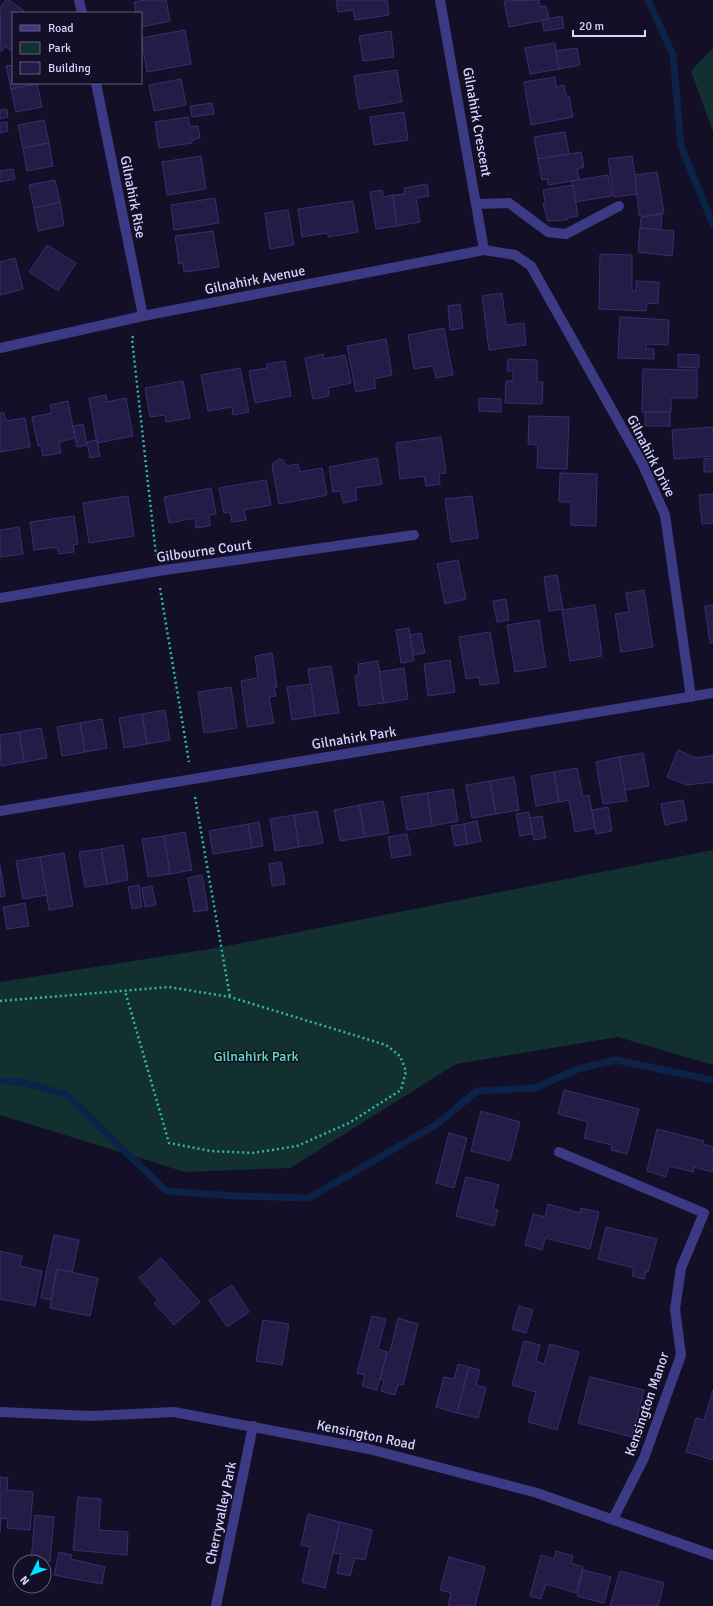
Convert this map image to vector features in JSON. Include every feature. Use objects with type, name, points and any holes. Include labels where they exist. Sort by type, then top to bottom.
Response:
[{"type":"street","points":[[80,0],[82,12]]},
{"type":"street","name":"Gilnahirk Crescent","points":[[440,0],[484,250]]},
{"type":"street","name":"Gilnahirk Rise","points":[[96,84],[143,316]]},
{"type":"street","points":[[477,204],[509,203],[548,232],[566,234],[619,206]]},
{"type":"street","name":"Gilnahirk Avenue","points":[[0,348],[143,316],[484,250],[515,255]]},
{"type":"street","name":"Gilnahirk Drive","points":[[515,255],[531,266],[643,464],[665,515],[691,697]]},
{"type":"street","name":"Gilbourne Court","points":[[0,598],[158,571],[414,535]]},
{"type":"street","name":"Gilnahirk Park","points":[[0,810],[713,693]]},
{"type":"street","name":"Kensington Manor","points":[[559,1152],[704,1214],[681,1268],[675,1309],[681,1355],[644,1458],[614,1519]]},
{"type":"street","name":"Kensington Road","points":[[0,1412],[91,1416],[174,1412],[369,1449],[537,1493],[713,1555]]},
{"type":"street","name":"Cherryvalley Park","points":[[216,1606],[253,1426]]},
{"type":"path","points":[[143,316],[132,339],[158,571],[230,997]]},
{"type":"path","points":[[0,1001],[169,987],[230,997],[386,1045],[400,1056],[406,1071],[401,1090],[349,1123],[297,1146],[252,1153],[211,1151],[170,1142],[125,991]]},
{"type":"green space","points":[[713,48],[713,132],[691,71]]},
{"type":"green space","name":"Gilnahirk Park","points":[[713,850],[713,1065],[618,1037],[456,1064],[290,1168],[185,1172],[0,1115],[0,982],[222,947]]},
{"type":"building","points":[[6,0],[9,0],[26,12],[12,12],[12,51],[5,46],[1,52],[0,8]]},
{"type":"building","points":[[145,0],[166,0],[170,21],[142,27],[142,12],[136,12],[134,2]]},
{"type":"building","points":[[336,0],[387,0],[389,15],[355,20],[353,10],[338,12]]},
{"type":"building","points":[[539,0],[540,7],[546,6],[549,19],[509,27],[504,1]]},
{"type":"building","points":[[562,16],[564,28],[544,31],[542,20]]},
{"type":"building","points":[[185,30],[191,64],[147,72],[142,38]]},
{"type":"building","points":[[391,31],[394,57],[363,61],[359,36]]},
{"type":"building","points":[[555,43],[559,69],[530,74],[525,48]]},
{"type":"building","points":[[577,48],[580,65],[559,69],[556,51]]},
{"type":"building","points":[[12,65],[12,84],[37,84],[11,89],[6,66]]},
{"type":"building","points":[[397,70],[402,102],[359,109],[354,76]]},
{"type":"building","points":[[555,77],[556,87],[564,85],[566,96],[569,96],[573,117],[531,125],[524,82]]},
{"type":"building","points":[[181,79],[186,105],[154,111],[149,85]]},
{"type":"building","points":[[37,84],[42,107],[16,112],[11,89]]},
{"type":"building","points":[[212,103],[214,114],[192,117],[190,106]]},
{"type":"building","points":[[7,109],[8,117],[0,119],[0,110]]},
{"type":"building","points":[[404,112],[408,140],[374,145],[370,117]]},
{"type":"building","points":[[188,117],[190,127],[198,126],[200,138],[192,140],[192,143],[159,148],[155,122]]},
{"type":"building","points":[[44,120],[49,143],[23,148],[18,125]]},
{"type":"building","points":[[7,122],[8,131],[0,133],[0,123]]},
{"type":"building","points":[[565,132],[569,154],[538,159],[534,137]]},
{"type":"building","points":[[49,143],[53,166],[27,171],[23,148]]},
{"type":"building","points":[[581,152],[584,167],[577,169],[579,180],[548,185],[548,179],[542,180],[538,159]]},
{"type":"building","points":[[201,156],[206,189],[167,195],[162,162]]},
{"type":"building","points":[[632,156],[638,194],[614,197],[608,159]]},
{"type":"building","points":[[13,169],[15,179],[0,182],[0,171]]},
{"type":"building","points":[[657,172],[664,213],[642,217],[639,215],[635,175]]},
{"type":"building","points":[[608,175],[612,196],[575,202],[572,181]]},
{"type":"building","points":[[55,180],[60,202],[34,208],[29,185]]},
{"type":"building","points":[[427,184],[429,196],[416,198],[420,222],[397,226],[393,195],[405,194],[404,188]]},
{"type":"building","points":[[573,185],[578,216],[567,218],[567,220],[548,221],[543,204],[545,203],[543,190]]},
{"type":"building","points":[[382,190],[383,197],[393,195],[397,226],[376,229],[370,192]]},
{"type":"building","points":[[215,198],[219,223],[174,230],[171,205]]},
{"type":"building","points":[[353,201],[358,232],[328,237],[328,233],[302,237],[298,209]]},
{"type":"building","points":[[60,202],[64,225],[38,231],[34,208]]},
{"type":"building","points":[[288,210],[294,245],[270,249],[265,213]]},
{"type":"building","points":[[662,214],[661,230],[640,228],[641,217]]},
{"type":"building","points":[[640,228],[674,231],[672,256],[638,252]]},
{"type":"building","points":[[213,231],[219,267],[184,272],[183,263],[179,264],[175,236]]},
{"type":"building","points":[[47,245],[76,263],[58,291],[29,272]]},
{"type":"building","points":[[600,254],[632,255],[632,291],[636,291],[636,281],[659,282],[658,304],[647,303],[646,311],[599,309]]},
{"type":"building","points":[[15,258],[23,289],[0,295],[0,262]]},
{"type":"building","points":[[502,293],[506,325],[524,323],[526,345],[489,350],[482,296]]},
{"type":"building","points":[[460,304],[463,328],[450,330],[448,306]]},
{"type":"building","points":[[620,317],[669,320],[668,345],[646,344],[646,349],[654,349],[654,359],[618,358]]},
{"type":"building","points":[[444,328],[453,375],[436,378],[433,366],[414,369],[408,335]]},
{"type":"building","points":[[386,339],[392,375],[374,379],[376,388],[356,392],[347,346]]},
{"type":"building","points":[[323,354],[324,359],[345,355],[351,383],[328,388],[329,396],[313,399],[305,358]]},
{"type":"building","points":[[678,354],[699,355],[699,368],[678,367]]},
{"type":"building","points":[[508,359],[537,360],[537,382],[543,382],[542,404],[505,403],[506,381],[513,381],[513,371],[507,371]]},
{"type":"building","points":[[285,361],[291,396],[255,403],[249,371],[267,368],[267,364]]},
{"type":"building","points":[[240,368],[249,412],[233,415],[232,407],[208,411],[201,375]]},
{"type":"building","points":[[643,369],[697,370],[697,398],[671,398],[671,412],[642,412]]},
{"type":"building","points":[[183,381],[190,418],[166,422],[165,415],[150,417],[145,388]]},
{"type":"building","points":[[106,395],[107,402],[126,398],[133,436],[97,443],[89,398]]},
{"type":"building","points":[[479,398],[501,399],[501,412],[479,411]]},
{"type":"building","points":[[68,401],[75,438],[59,442],[61,453],[43,456],[41,445],[38,446],[32,417],[52,413],[50,405]]},
{"type":"building","points":[[645,412],[670,412],[670,426],[645,426]]},
{"type":"building","points":[[0,413],[4,413],[6,421],[25,418],[30,447],[0,452]]},
{"type":"building","points":[[529,416],[569,417],[567,469],[537,468],[538,445],[528,444]]},
{"type":"building","points":[[83,424],[87,445],[77,447],[73,426]]},
{"type":"building","points":[[713,427],[713,456],[674,459],[672,430]]},
{"type":"building","points":[[441,437],[446,473],[439,474],[440,484],[426,486],[424,476],[400,479],[396,443]]},
{"type":"building","points":[[97,440],[100,456],[90,458],[87,442]]},
{"type":"building","points":[[377,458],[382,484],[355,488],[357,500],[343,503],[341,491],[333,492],[329,467]]},
{"type":"building","points":[[713,458],[713,472],[704,472],[704,459]]},
{"type":"building","points":[[279,459],[283,460],[286,466],[298,464],[300,472],[322,468],[327,495],[279,504],[272,466],[273,463]]},
{"type":"building","points":[[560,473],[597,474],[596,526],[571,525],[571,502],[559,502]]},
{"type":"building","points":[[266,480],[271,505],[244,510],[246,520],[232,522],[230,512],[224,513],[219,488]]},
{"type":"building","points":[[211,488],[216,514],[209,515],[210,526],[196,528],[195,518],[169,523],[164,497]]},
{"type":"building","points":[[713,494],[713,523],[702,524],[699,495]]},
{"type":"building","points":[[128,496],[134,536],[89,543],[83,503]]},
{"type":"building","points":[[472,496],[478,538],[451,542],[445,499]]},
{"type":"building","points":[[74,516],[78,544],[73,545],[74,552],[59,554],[57,547],[34,550],[30,522]]},
{"type":"building","points":[[19,527],[23,554],[0,557],[0,530]]},
{"type":"building","points":[[458,560],[466,599],[445,604],[437,564]]},
{"type":"building","points":[[557,575],[563,609],[549,611],[544,577]]},
{"type":"building","points":[[644,590],[653,647],[621,652],[615,614],[629,612],[626,593]]},
{"type":"building","points":[[506,599],[509,620],[497,622],[493,601]]},
{"type":"building","points":[[595,605],[602,656],[570,661],[562,610]]},
{"type":"building","points":[[713,605],[713,642],[710,643],[705,606]]},
{"type":"building","points":[[539,620],[546,667],[515,672],[507,625]]},
{"type":"building","points":[[409,628],[414,661],[401,663],[396,630]]},
{"type":"building","points":[[490,632],[499,683],[480,685],[479,677],[466,679],[459,637]]},
{"type":"building","points":[[421,633],[425,653],[413,655],[410,635]]},
{"type":"building","points":[[272,653],[277,687],[274,687],[276,696],[269,697],[274,723],[247,727],[241,681],[258,678],[255,656]]},
{"type":"building","points":[[450,660],[455,692],[428,696],[424,664]]},
{"type":"building","points":[[378,661],[384,703],[359,706],[355,676],[359,675],[358,664]]},
{"type":"building","points":[[331,666],[339,713],[315,716],[308,669]]},
{"type":"building","points":[[404,668],[408,699],[384,703],[379,672]]},
{"type":"building","points":[[311,684],[315,716],[292,720],[287,687]]},
{"type":"building","points":[[231,687],[237,728],[204,733],[198,692]]},
{"type":"building","points":[[165,710],[170,740],[147,744],[142,714]]},
{"type":"building","points":[[142,714],[147,744],[124,748],[119,718]]},
{"type":"building","points":[[102,719],[107,748],[85,752],[80,723]]},
{"type":"building","points":[[80,723],[85,752],[62,756],[57,727]]},
{"type":"building","points":[[41,728],[47,758],[24,762],[19,732]]},
{"type":"building","points":[[19,732],[24,762],[1,766],[0,735]]},
{"type":"building","points":[[678,750],[696,758],[711,756],[713,754],[713,782],[687,785],[667,777]]},
{"type":"building","points":[[643,753],[649,786],[625,790],[619,757]]},
{"type":"building","points":[[619,757],[627,801],[603,804],[596,762]]},
{"type":"building","points":[[577,768],[583,797],[589,795],[595,828],[575,832],[569,800],[559,802],[554,772]]},
{"type":"building","points":[[554,772],[559,802],[536,806],[531,776]]},
{"type":"building","points":[[514,777],[519,810],[496,814],[490,781]]},
{"type":"building","points":[[490,781],[496,814],[472,818],[466,785]]},
{"type":"building","points":[[453,789],[458,821],[432,826],[427,793]]},
{"type":"building","points":[[427,793],[432,826],[407,830],[401,797]]},
{"type":"building","points":[[683,800],[687,820],[665,825],[661,804]]},
{"type":"building","points":[[383,801],[389,833],[365,837],[359,805]]},
{"type":"building","points":[[359,805],[365,837],[340,841],[334,810]]},
{"type":"building","points":[[608,807],[612,831],[596,834],[592,810]]},
{"type":"building","points":[[317,811],[323,843],[299,847],[294,815]]},
{"type":"building","points":[[529,812],[532,834],[520,836],[516,814]]},
{"type":"building","points":[[294,815],[299,847],[275,851],[270,819]]},
{"type":"building","points":[[542,816],[546,838],[534,840],[530,818]]},
{"type":"building","points":[[477,821],[481,841],[467,844],[464,824]]},
{"type":"building","points":[[259,822],[263,846],[252,848],[248,824]]},
{"type":"building","points":[[248,824],[252,848],[213,854],[209,831]]},
{"type":"building","points":[[464,824],[467,844],[455,846],[451,826]]},
{"type":"building","points":[[185,832],[192,870],[170,874],[164,836]]},
{"type":"building","points":[[407,834],[411,855],[392,858],[388,837]]},
{"type":"building","points":[[164,836],[170,874],[148,877],[142,839]]},
{"type":"building","points":[[123,845],[128,880],[107,884],[101,849]]},
{"type":"building","points":[[101,849],[107,884],[85,887],[79,852]]},
{"type":"building","points":[[64,853],[73,906],[49,910],[40,857]]},
{"type":"building","points":[[40,857],[47,895],[23,899],[16,861]]},
{"type":"building","points":[[281,862],[285,884],[272,886],[269,864]]},
{"type":"building","points":[[0,865],[5,896],[0,897]]},
{"type":"building","points":[[202,875],[208,910],[194,912],[188,878]]},
{"type":"building","points":[[139,885],[142,907],[132,909],[128,887]]},
{"type":"building","points":[[152,886],[156,905],[145,907],[142,888]]},
{"type":"building","points":[[25,903],[29,926],[7,929],[3,907]]},
{"type":"building","points":[[564,1090],[639,1109],[627,1154],[611,1150],[612,1145],[584,1138],[588,1122],[558,1114]]},
{"type":"building","points":[[481,1111],[520,1122],[510,1161],[471,1151]]},
{"type":"building","points":[[657,1129],[704,1141],[703,1144],[713,1147],[713,1172],[694,1167],[693,1172],[669,1166],[666,1177],[647,1171]]},
{"type":"building","points":[[449,1133],[467,1138],[454,1188],[436,1183]]},
{"type":"building","points":[[466,1177],[499,1185],[493,1209],[498,1210],[494,1226],[456,1216]]},
{"type":"building","points":[[548,1204],[580,1213],[581,1208],[599,1212],[590,1249],[545,1238],[542,1250],[525,1245],[533,1214],[545,1217]]},
{"type":"building","points":[[606,1227],[657,1239],[648,1272],[646,1271],[644,1279],[632,1276],[634,1268],[598,1259]]},
{"type":"building","points":[[54,1235],[79,1240],[72,1273],[57,1269],[51,1300],[41,1298]]},
{"type":"building","points":[[0,1251],[22,1256],[20,1266],[42,1271],[35,1306],[0,1299]]},
{"type":"building","points":[[161,1258],[200,1302],[174,1325],[154,1303],[158,1300],[139,1278]]},
{"type":"building","points":[[57,1269],[98,1278],[90,1316],[50,1308]]},
{"type":"building","points":[[232,1285],[249,1312],[227,1327],[209,1300]]},
{"type":"building","points":[[519,1306],[533,1310],[526,1333],[512,1329]]},
{"type":"building","points":[[372,1316],[386,1319],[378,1349],[387,1352],[377,1390],[362,1386],[365,1375],[357,1373]]},
{"type":"building","points":[[398,1318],[418,1324],[403,1385],[398,1384],[395,1395],[381,1391],[384,1380],[380,1379],[387,1352],[390,1352]]},
{"type":"building","points":[[263,1320],[289,1324],[282,1365],[256,1361]]},
{"type":"building","points":[[524,1341],[540,1345],[536,1361],[544,1364],[550,1344],[579,1352],[557,1430],[528,1422],[536,1392],[512,1385]]},
{"type":"building","points":[[458,1364],[469,1367],[457,1413],[436,1407],[444,1377],[454,1379]]},
{"type":"building","points":[[469,1367],[480,1370],[476,1385],[486,1388],[478,1418],[457,1413]]},
{"type":"building","points":[[590,1377],[644,1390],[632,1437],[578,1423]]},
{"type":"building","points":[[713,1390],[713,1460],[686,1452],[696,1418],[704,1420]]},
{"type":"building","points":[[0,1477],[8,1478],[7,1490],[33,1492],[30,1530],[7,1528],[8,1519],[1,1518],[0,1532]]},
{"type":"building","points":[[78,1497],[101,1499],[99,1530],[128,1532],[127,1555],[73,1550]]},
{"type":"building","points":[[308,1514],[340,1522],[325,1588],[302,1582],[310,1547],[301,1545]]},
{"type":"building","points":[[35,1515],[54,1517],[51,1554],[32,1554]]},
{"type":"building","points":[[340,1522],[372,1530],[365,1560],[355,1558],[350,1576],[337,1573],[341,1554],[333,1553]]},
{"type":"building","points":[[556,1551],[573,1556],[571,1563],[583,1567],[576,1593],[546,1584],[541,1599],[530,1596],[541,1555],[554,1559]]},
{"type":"building","points":[[59,1552],[72,1555],[71,1559],[105,1567],[102,1584],[54,1575]]},
{"type":"building","points":[[449,1557],[485,1567],[475,1606],[448,1606],[451,1593],[440,1590]]},
{"type":"building","points":[[583,1570],[611,1577],[604,1603],[577,1596]]},
{"type":"building","points":[[620,1571],[664,1583],[658,1606],[610,1606]]},
{"type":"waterway","points":[[648,0],[673,55],[681,146],[713,225]]},
{"type":"waterway","points":[[0,1081],[21,1082],[67,1095],[166,1191],[236,1196],[309,1198],[437,1124],[477,1091],[535,1088],[578,1069],[616,1060],[713,1080]]}]
